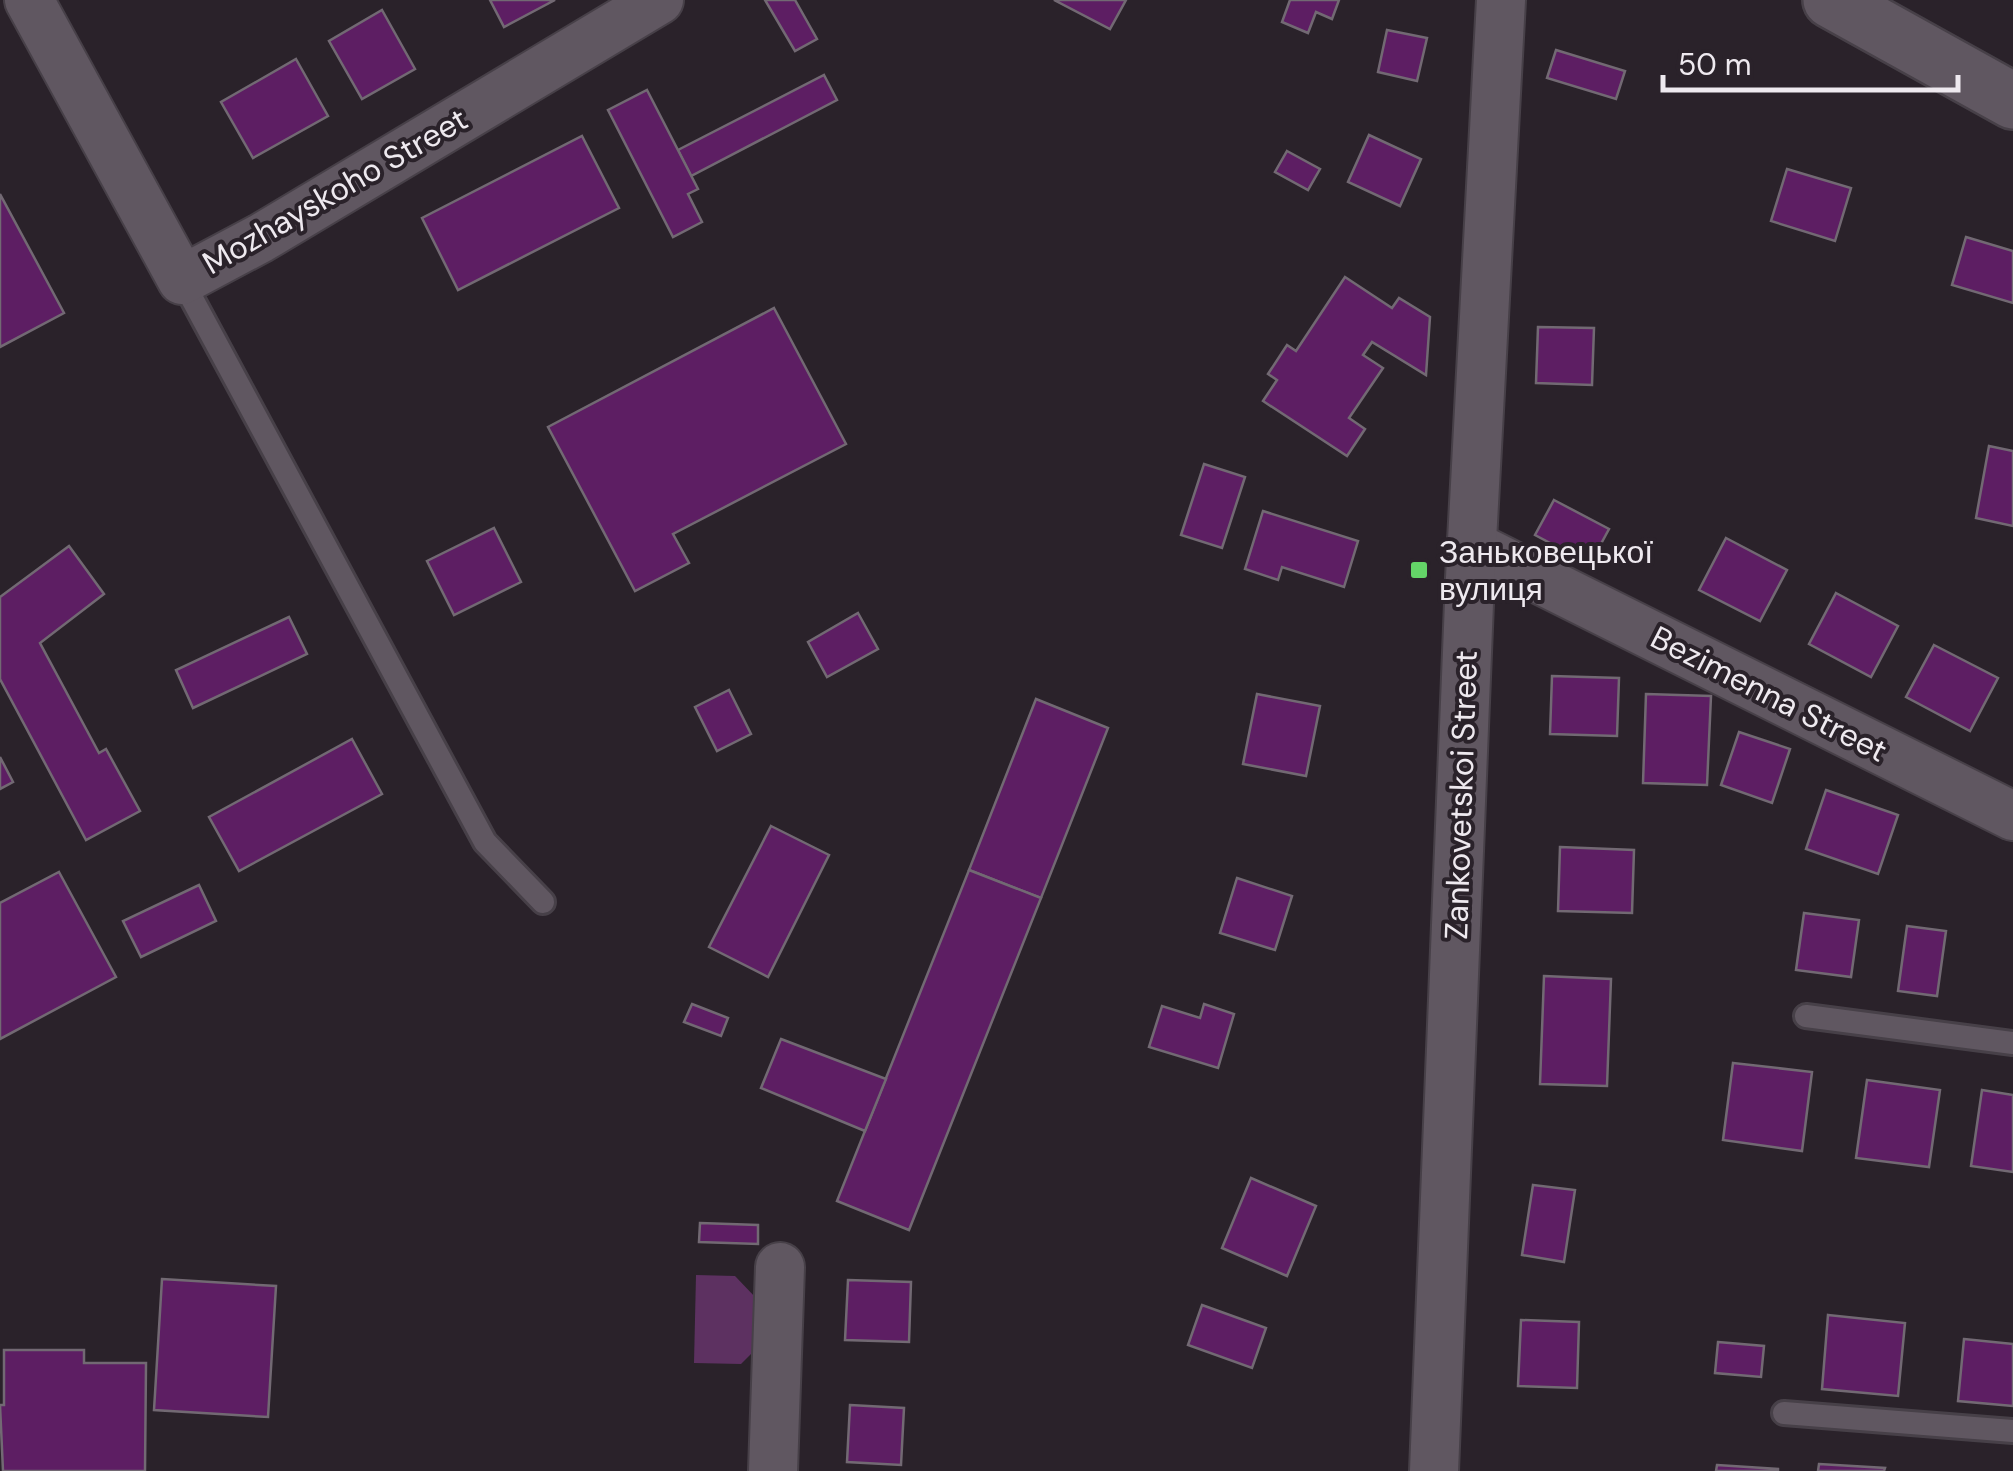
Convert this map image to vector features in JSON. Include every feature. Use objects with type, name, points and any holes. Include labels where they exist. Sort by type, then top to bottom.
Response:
[{"type":"street","name":"Mozhayskoho Street","points":[[29,0],[182,280],[261,238],[659,0]]},
{"type":"street","name":"Zankovetskoi Street","points":[[1434,1471],[1471,545],[1501,0]]},
{"type":"street","points":[[1831,0],[2013,101]]},
{"type":"street","name":"Bezimenna Street","points":[[1471,545],[2013,816]]},
{"type":"street","points":[[774,1471],[780,1267]]},
{"type":"lane","points":[[182,280],[485,842],[543,902]]},
{"type":"lane","points":[[1806,1016],[2013,1043]]},
{"type":"lane","points":[[1784,1414],[2013,1430]]},
{"type":"shaded area","points":[[696,1275],[735,1276],[756,1298],[754,1351],[741,1364],[694,1363]]},
{"type":"building","points":[[490,0],[555,0],[504,27]]},
{"type":"building","points":[[765,0],[795,0],[817,39],[795,51]]},
{"type":"building","points":[[1054,0],[1126,0],[1110,29]]},
{"type":"building","points":[[1290,0],[1339,0],[1332,19],[1316,12],[1308,33],[1282,22]]},
{"type":"building","points":[[382,10],[415,69],[362,99],[329,41]]},
{"type":"building","points":[[1387,30],[1427,38],[1417,81],[1378,72]]},
{"type":"building","points":[[1556,50],[1625,71],[1616,99],[1547,78]]},
{"type":"building","points":[[296,59],[328,116],[253,158],[221,102]]},
{"type":"building","points":[[824,75],[837,100],[691,176],[678,150]]},
{"type":"building","points":[[647,90],[698,189],[688,194],[702,222],[673,237],[608,110]]},
{"type":"building","points":[[1369,135],[1421,159],[1400,206],[1348,182]]},
{"type":"building","points":[[582,136],[619,208],[458,290],[422,218]]},
{"type":"building","points":[[1287,151],[1320,169],[1308,190],[1275,172]]},
{"type":"building","points":[[1787,169],[1851,188],[1835,241],[1771,221]]},
{"type":"building","points":[[0,194],[64,313],[0,347]]},
{"type":"building","points":[[1966,237],[2013,251],[2013,303],[1952,285]]},
{"type":"building","points":[[1345,277],[1392,308],[1399,298],[1430,317],[1426,375],[1372,342],[1363,355],[1383,368],[1349,418],[1365,429],[1347,456],[1263,401],[1277,380],[1268,374],[1287,345],[1296,351]]},
{"type":"building","points":[[774,308],[846,444],[673,534],[689,563],[635,591],[548,427]]},
{"type":"building","points":[[1538,327],[1594,328],[1592,385],[1536,383]]},
{"type":"building","points":[[1989,446],[2013,451],[2013,526],[1976,518]]},
{"type":"building","points":[[1204,464],[1245,477],[1222,548],[1181,535]]},
{"type":"building","points":[[1554,500],[1609,529],[1590,564],[1535,535]]},
{"type":"building","points":[[1263,511],[1358,541],[1344,587],[1282,567],[1278,580],[1245,569]]},
{"type":"building","points":[[494,528],[521,582],[454,615],[427,561]]},
{"type":"building","points":[[1726,538],[1787,570],[1760,621],[1699,590]]},
{"type":"building","points":[[69,546],[104,594],[40,643],[99,753],[106,749],[140,811],[86,840],[0,679],[0,597]]},
{"type":"building","points":[[1836,593],[1898,626],[1871,677],[1809,644]]},
{"type":"building","points":[[858,613],[878,649],[827,677],[808,642]]},
{"type":"building","points":[[289,617],[307,654],[193,708],[176,670]]},
{"type":"building","points":[[1934,645],[1998,678],[1970,731],[1906,697]]},
{"type":"building","points":[[1552,676],[1619,678],[1617,736],[1550,734]]},
{"type":"building","points":[[729,690],[751,734],[717,751],[695,707]]},
{"type":"building","points":[[1257,694],[1320,706],[1306,776],[1243,764]]},
{"type":"building","points":[[1646,694],[1711,696],[1707,785],[1643,783]]},
{"type":"building","points":[[1036,699],[1108,728],[1041,898],[969,870]]},
{"type":"building","points":[[1739,732],[1790,749],[1772,803],[1721,785]]},
{"type":"building","points":[[352,739],[382,794],[239,871],[209,817]]},
{"type":"building","points":[[0,757],[13,782],[0,789]]},
{"type":"building","points":[[1826,790],[1898,815],[1878,874],[1806,849]]},
{"type":"building","points":[[771,826],[829,855],[768,977],[709,947]]},
{"type":"building","points":[[1560,847],[1634,850],[1632,913],[1558,911]]},
{"type":"building","points":[[969,870],[1041,898],[909,1230],[837,1201]]},
{"type":"building","points":[[59,872],[116,977],[0,1039],[0,903]]},
{"type":"building","points":[[1237,878],[1292,896],[1275,950],[1220,933]]},
{"type":"building","points":[[199,885],[216,921],[141,957],[123,921]]},
{"type":"building","points":[[1804,913],[1859,920],[1851,977],[1796,970]]},
{"type":"building","points":[[1907,926],[1946,931],[1937,996],[1898,991]]},
{"type":"building","points":[[1544,976],[1611,979],[1607,1086],[1540,1084]]},
{"type":"building","points":[[692,1004],[728,1018],[721,1036],[684,1022]]},
{"type":"building","points":[[1204,1004],[1234,1014],[1218,1068],[1149,1047],[1162,1006],[1200,1018]]},
{"type":"building","points":[[781,1039],[886,1079],[865,1131],[761,1088]]},
{"type":"building","points":[[1733,1063],[1812,1072],[1802,1151],[1723,1140]]},
{"type":"building","points":[[1867,1080],[1940,1090],[1929,1167],[1856,1158]]},
{"type":"building","points":[[1982,1090],[2013,1095],[2013,1172],[1971,1166]]},
{"type":"building","points":[[1251,1178],[1316,1206],[1287,1276],[1222,1248]]},
{"type":"building","points":[[1533,1185],[1575,1190],[1564,1262],[1522,1255]]},
{"type":"building","points":[[700,1223],[758,1225],[758,1244],[699,1242]]},
{"type":"building","points":[[162,1279],[276,1286],[268,1417],[154,1410]]},
{"type":"building","points":[[848,1280],[911,1282],[909,1342],[845,1340]]},
{"type":"building","points":[[1202,1305],[1266,1328],[1252,1368],[1188,1345]]},
{"type":"building","points":[[1828,1315],[1905,1323],[1898,1396],[1822,1389]]},
{"type":"building","points":[[1521,1320],[1579,1322],[1577,1388],[1518,1386]]},
{"type":"building","points":[[1964,1339],[2013,1344],[2013,1406],[1958,1401]]},
{"type":"building","points":[[1718,1342],[1764,1346],[1761,1377],[1715,1373]]},
{"type":"building","points":[[4,1350],[84,1350],[84,1363],[146,1363],[145,1471],[3,1471],[0,1405],[4,1405]]},
{"type":"building","points":[[850,1405],[904,1408],[901,1465],[847,1462]]},
{"type":"building","points":[[1819,1464],[1885,1468],[1818,1471]]},
{"type":"building","points":[[1717,1465],[1778,1469],[1778,1471],[1716,1471]]},
{"type":"place","name":"Заньковецької вулиця","points":[[1419,570]]}]
